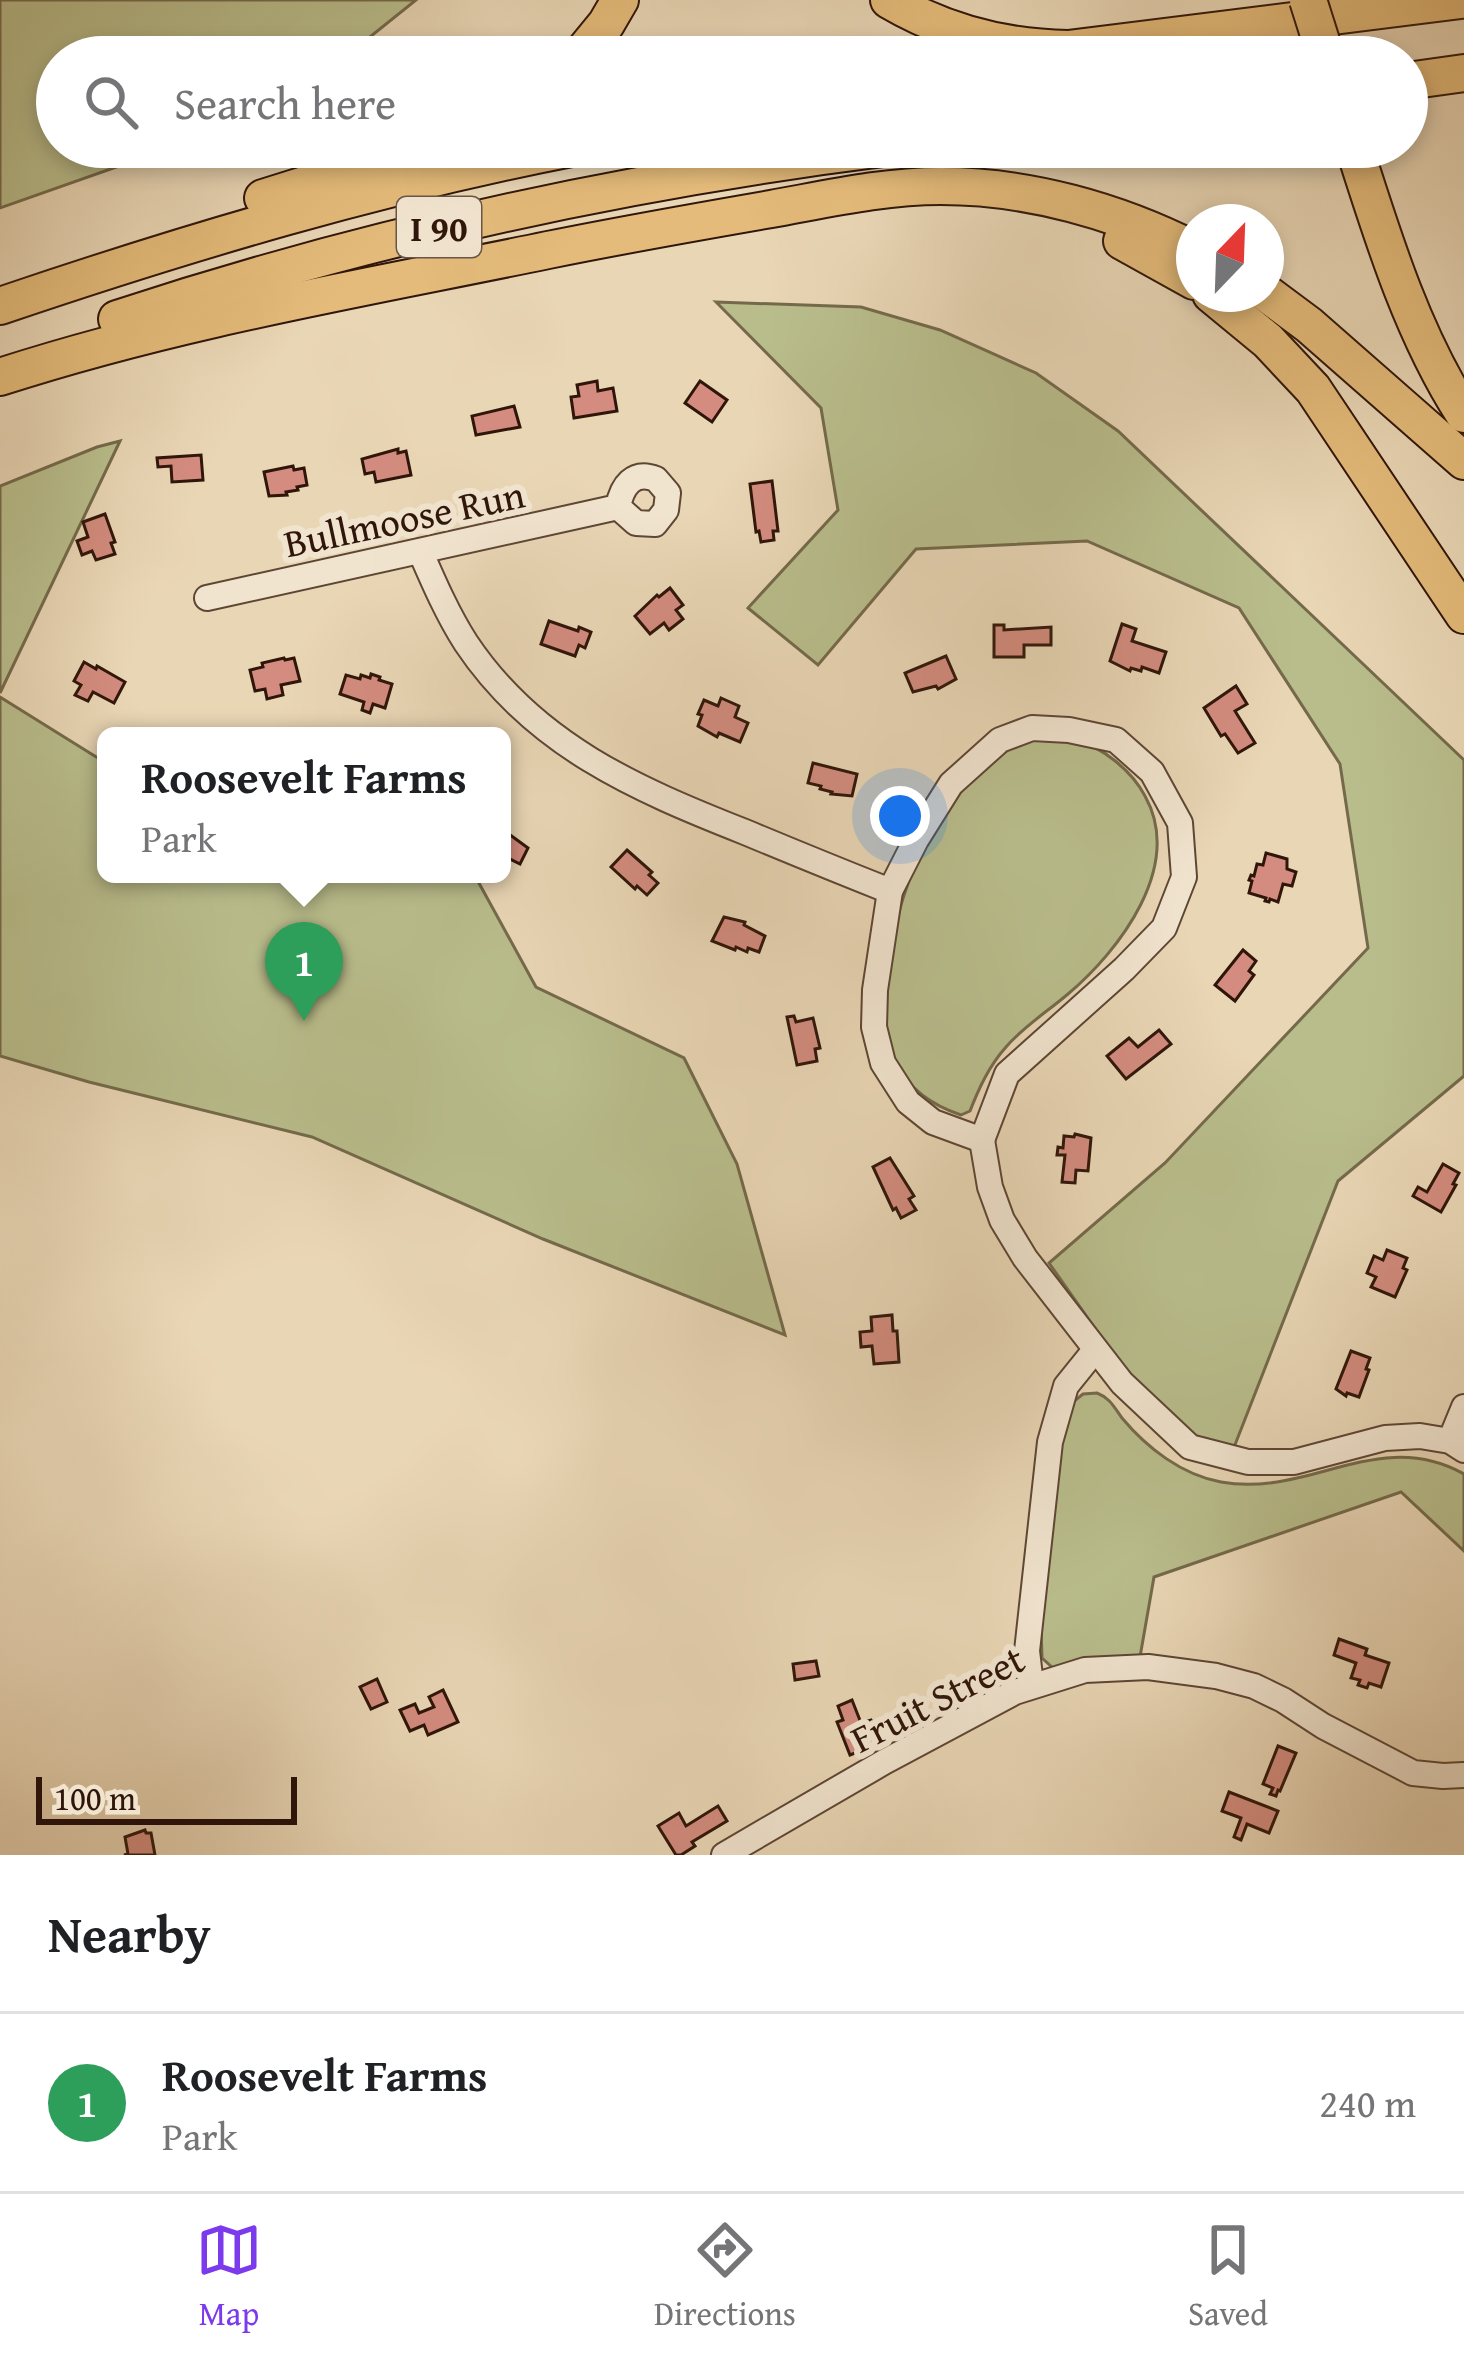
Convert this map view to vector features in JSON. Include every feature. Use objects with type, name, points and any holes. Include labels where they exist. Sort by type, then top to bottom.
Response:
[{"type":"highway","points":[[597,36],[620,0]]},
{"type":"highway","points":[[889,0],[971,36]]},
{"type":"highway","points":[[1308,0],[1319,36]]},
{"type":"highway","points":[[1328,0],[1338,36]]},
{"type":"highway","points":[[1172,36],[1461,0]]},
{"type":"highway","points":[[1357,36],[1464,22]]},
{"type":"highway","points":[[1428,78],[1464,74]]},
{"type":"highway","points":[[61,286],[233,207],[358,168]]},
{"type":"highway","name":"I 90","points":[[0,306],[204,240],[484,168]]},
{"type":"highway","name":"I 90","points":[[0,360],[213,289],[460,222],[745,168]]},
{"type":"highway","points":[[1361,168],[1412,312],[1464,415]]},
{"type":"highway","points":[[1378,168],[1412,266],[1464,366]]},
{"type":"highway","points":[[0,376],[190,323],[824,197],[905,188],[977,188],[1086,208],[1176,242]]},
{"type":"highway","points":[[778,208],[924,197],[1011,205],[1110,236],[1176,271]]},
{"type":"highway","points":[[1284,307],[1464,461]]},
{"type":"highway","points":[[1233,312],[1313,389],[1464,615]]},
{"type":"street","name":"Bullmoose Run","points":[[206,598],[618,507]]},
{"type":"street","points":[[421,553],[467,644],[517,705],[577,753],[630,784],[890,891]]},
{"type":"street","points":[[982,1140],[933,1122],[908,1102],[883,1063],[874,1027],[875,990],[890,891],[951,784],[1000,740],[1032,728],[1117,740],[1152,772],[1180,823],[1184,878],[1164,928],[1007,1074],[982,1140],[990,1187],[1002,1220],[1095,1350],[1190,1447],[1248,1462],[1294,1462],[1385,1438],[1420,1436],[1457,1446],[1464,1407]]},
{"type":"street","points":[[1031,1685],[1027,1651],[1050,1442],[1066,1386],[1095,1350]]},
{"type":"street","name":"Fruit Street","points":[[724,1855],[884,1762],[1031,1685],[1085,1670],[1148,1667],[1254,1686],[1413,1773],[1464,1775]]},
{"type":"green space","points":[[0,0],[416,0],[371,36],[36,36],[36,168],[113,168],[0,208]]},
{"type":"green space","points":[[716,302],[861,307],[940,330],[1036,373],[1118,431],[1464,760],[1464,1076],[1338,1181],[1231,1455],[1203,1446],[1135,1385],[1049,1263],[1165,1163],[1368,948],[1340,764],[1239,608],[1087,541],[916,549],[818,665],[748,608],[838,510],[821,408]]},
{"type":"green space","points":[[120,441],[0,693],[0,486]]},
{"type":"green space","points":[[0,697],[97,757],[97,883],[479,883],[536,987],[684,1058],[737,1164],[785,1335],[543,1239],[312,1137],[0,1056]]},
{"type":"green space","points":[[1029,739],[1075,740],[1116,761],[1145,796],[1155,823],[1157,850],[1141,905],[1125,930],[1088,976],[1006,1047],[970,1111],[961,1115],[924,1096],[897,1065],[888,1037],[887,970],[903,897],[944,808],[982,768]]},
{"type":"green space","points":[[1097,1393],[1166,1459],[1221,1482],[1284,1481],[1403,1457],[1433,1461],[1464,1474],[1464,1551],[1401,1492],[1154,1577],[1140,1657],[1053,1668],[1042,1658],[1041,1625],[1060,1449],[1073,1402],[1083,1394]]},
{"type":"building","points":[[597,381],[598,391],[613,388],[617,411],[574,418],[571,397],[579,396],[577,385]]},
{"type":"building","points":[[700,381],[727,400],[712,422],[685,403]]},
{"type":"building","points":[[514,406],[520,427],[476,435],[472,416]]},
{"type":"building","points":[[398,449],[398,453],[406,451],[411,475],[376,482],[374,472],[365,474],[362,459]]},
{"type":"building","points":[[201,455],[203,480],[172,482],[171,466],[158,467],[157,458]]},
{"type":"building","points":[[293,466],[294,470],[304,468],[307,485],[287,495],[269,496],[264,472]]},
{"type":"building","points":[[772,481],[778,531],[773,531],[774,540],[761,542],[750,484]]},
{"type":"building","points":[[105,514],[115,554],[96,560],[92,551],[82,555],[77,541],[88,537],[83,522]]},
{"type":"building","points":[[670,588],[683,605],[676,610],[683,619],[669,630],[664,623],[650,634],[635,616]]},
{"type":"building","points":[[549,621],[591,632],[585,648],[579,645],[575,656],[541,644]]},
{"type":"building","points":[[1122,624],[1136,629],[1132,641],[1166,652],[1159,673],[1142,667],[1130,671],[1110,661]]},
{"type":"building","points":[[994,625],[1004,625],[1004,630],[1051,627],[1051,645],[1024,645],[1024,657],[994,657]]},
{"type":"building","points":[[946,656],[956,679],[938,689],[913,692],[905,673]]},
{"type":"building","points":[[294,658],[300,681],[281,685],[283,695],[267,699],[265,689],[255,691],[250,670]]},
{"type":"building","points":[[84,662],[125,682],[114,703],[93,692],[88,701],[75,695],[81,685],[74,681]]},
{"type":"building","points":[[371,674],[392,684],[385,708],[373,704],[370,713],[362,710],[364,702],[340,694],[346,675],[360,679]]},
{"type":"building","points":[[1236,686],[1247,704],[1235,711],[1255,743],[1238,753],[1204,708]]},
{"type":"building","points":[[721,698],[739,706],[735,717],[748,723],[740,742],[698,726],[704,700],[718,706]]},
{"type":"building","points":[[813,763],[857,774],[852,796],[831,794],[808,783]]},
{"type":"building","points":[[511,836],[528,848],[520,864],[511,860]]},
{"type":"building","points":[[627,850],[658,883],[647,895],[611,867]]},
{"type":"building","points":[[1266,853],[1287,859],[1287,869],[1296,872],[1292,886],[1283,884],[1278,902],[1249,893],[1251,875],[1257,864],[1263,865]]},
{"type":"building","points":[[724,917],[745,922],[765,936],[759,952],[712,941]]},
{"type":"building","points":[[1243,950],[1256,961],[1249,971],[1254,975],[1235,1001],[1215,985]]},
{"type":"building","points":[[794,1016],[796,1022],[813,1018],[820,1048],[815,1049],[817,1061],[797,1065],[787,1017]]},
{"type":"building","points":[[1159,1030],[1171,1044],[1126,1079],[1107,1056],[1129,1038],[1138,1047]]},
{"type":"building","points":[[1064,1136],[1091,1138],[1088,1171],[1076,1170],[1075,1183],[1062,1182],[1065,1155],[1057,1155],[1058,1147],[1063,1148]]},
{"type":"building","points":[[890,1158],[914,1196],[909,1199],[916,1210],[901,1218],[873,1167]]},
{"type":"building","points":[[1443,1164],[1459,1173],[1441,1212],[1413,1196],[1418,1187],[1427,1192]]},
{"type":"building","points":[[1387,1250],[1407,1258],[1395,1297],[1371,1287],[1376,1277],[1367,1273],[1374,1256],[1383,1260]]},
{"type":"building","points":[[892,1315],[899,1362],[874,1364],[872,1346],[861,1347],[860,1332],[872,1331],[871,1317]]},
{"type":"building","points":[[1351,1351],[1370,1358],[1359,1397],[1336,1389]]},
{"type":"building","points":[[1339,1639],[1389,1663],[1381,1687],[1369,1683],[1367,1688],[1351,1678],[1356,1663],[1334,1655]]},
{"type":"building","points":[[816,1661],[819,1676],[795,1680],[793,1664]]},
{"type":"building","points":[[377,1679],[387,1702],[371,1709],[360,1687]]},
{"type":"building","points":[[443,1690],[458,1722],[428,1735],[424,1725],[410,1731],[400,1710],[415,1704],[419,1713],[434,1707],[429,1697]]},
{"type":"building","points":[[852,1700],[861,1723],[871,1720],[881,1743],[850,1755],[837,1722],[843,1720],[838,1706]]},
{"type":"building","points":[[1278,1746],[1296,1753],[1276,1796],[1270,1794],[1273,1788],[1263,1784]]},
{"type":"building","points":[[1229,1792],[1278,1811],[1269,1833],[1247,1824],[1241,1840],[1234,1837],[1241,1818],[1222,1811]]},
{"type":"building","points":[[718,1806],[727,1821],[676,1855],[658,1826],[679,1813],[686,1826]]},
{"type":"building","points":[[145,1830],[151,1833],[155,1855],[124,1855],[128,1854],[125,1837]]},
{"type":"place","name":"Roosevelt Farms","points":[[304,1021]]}]
